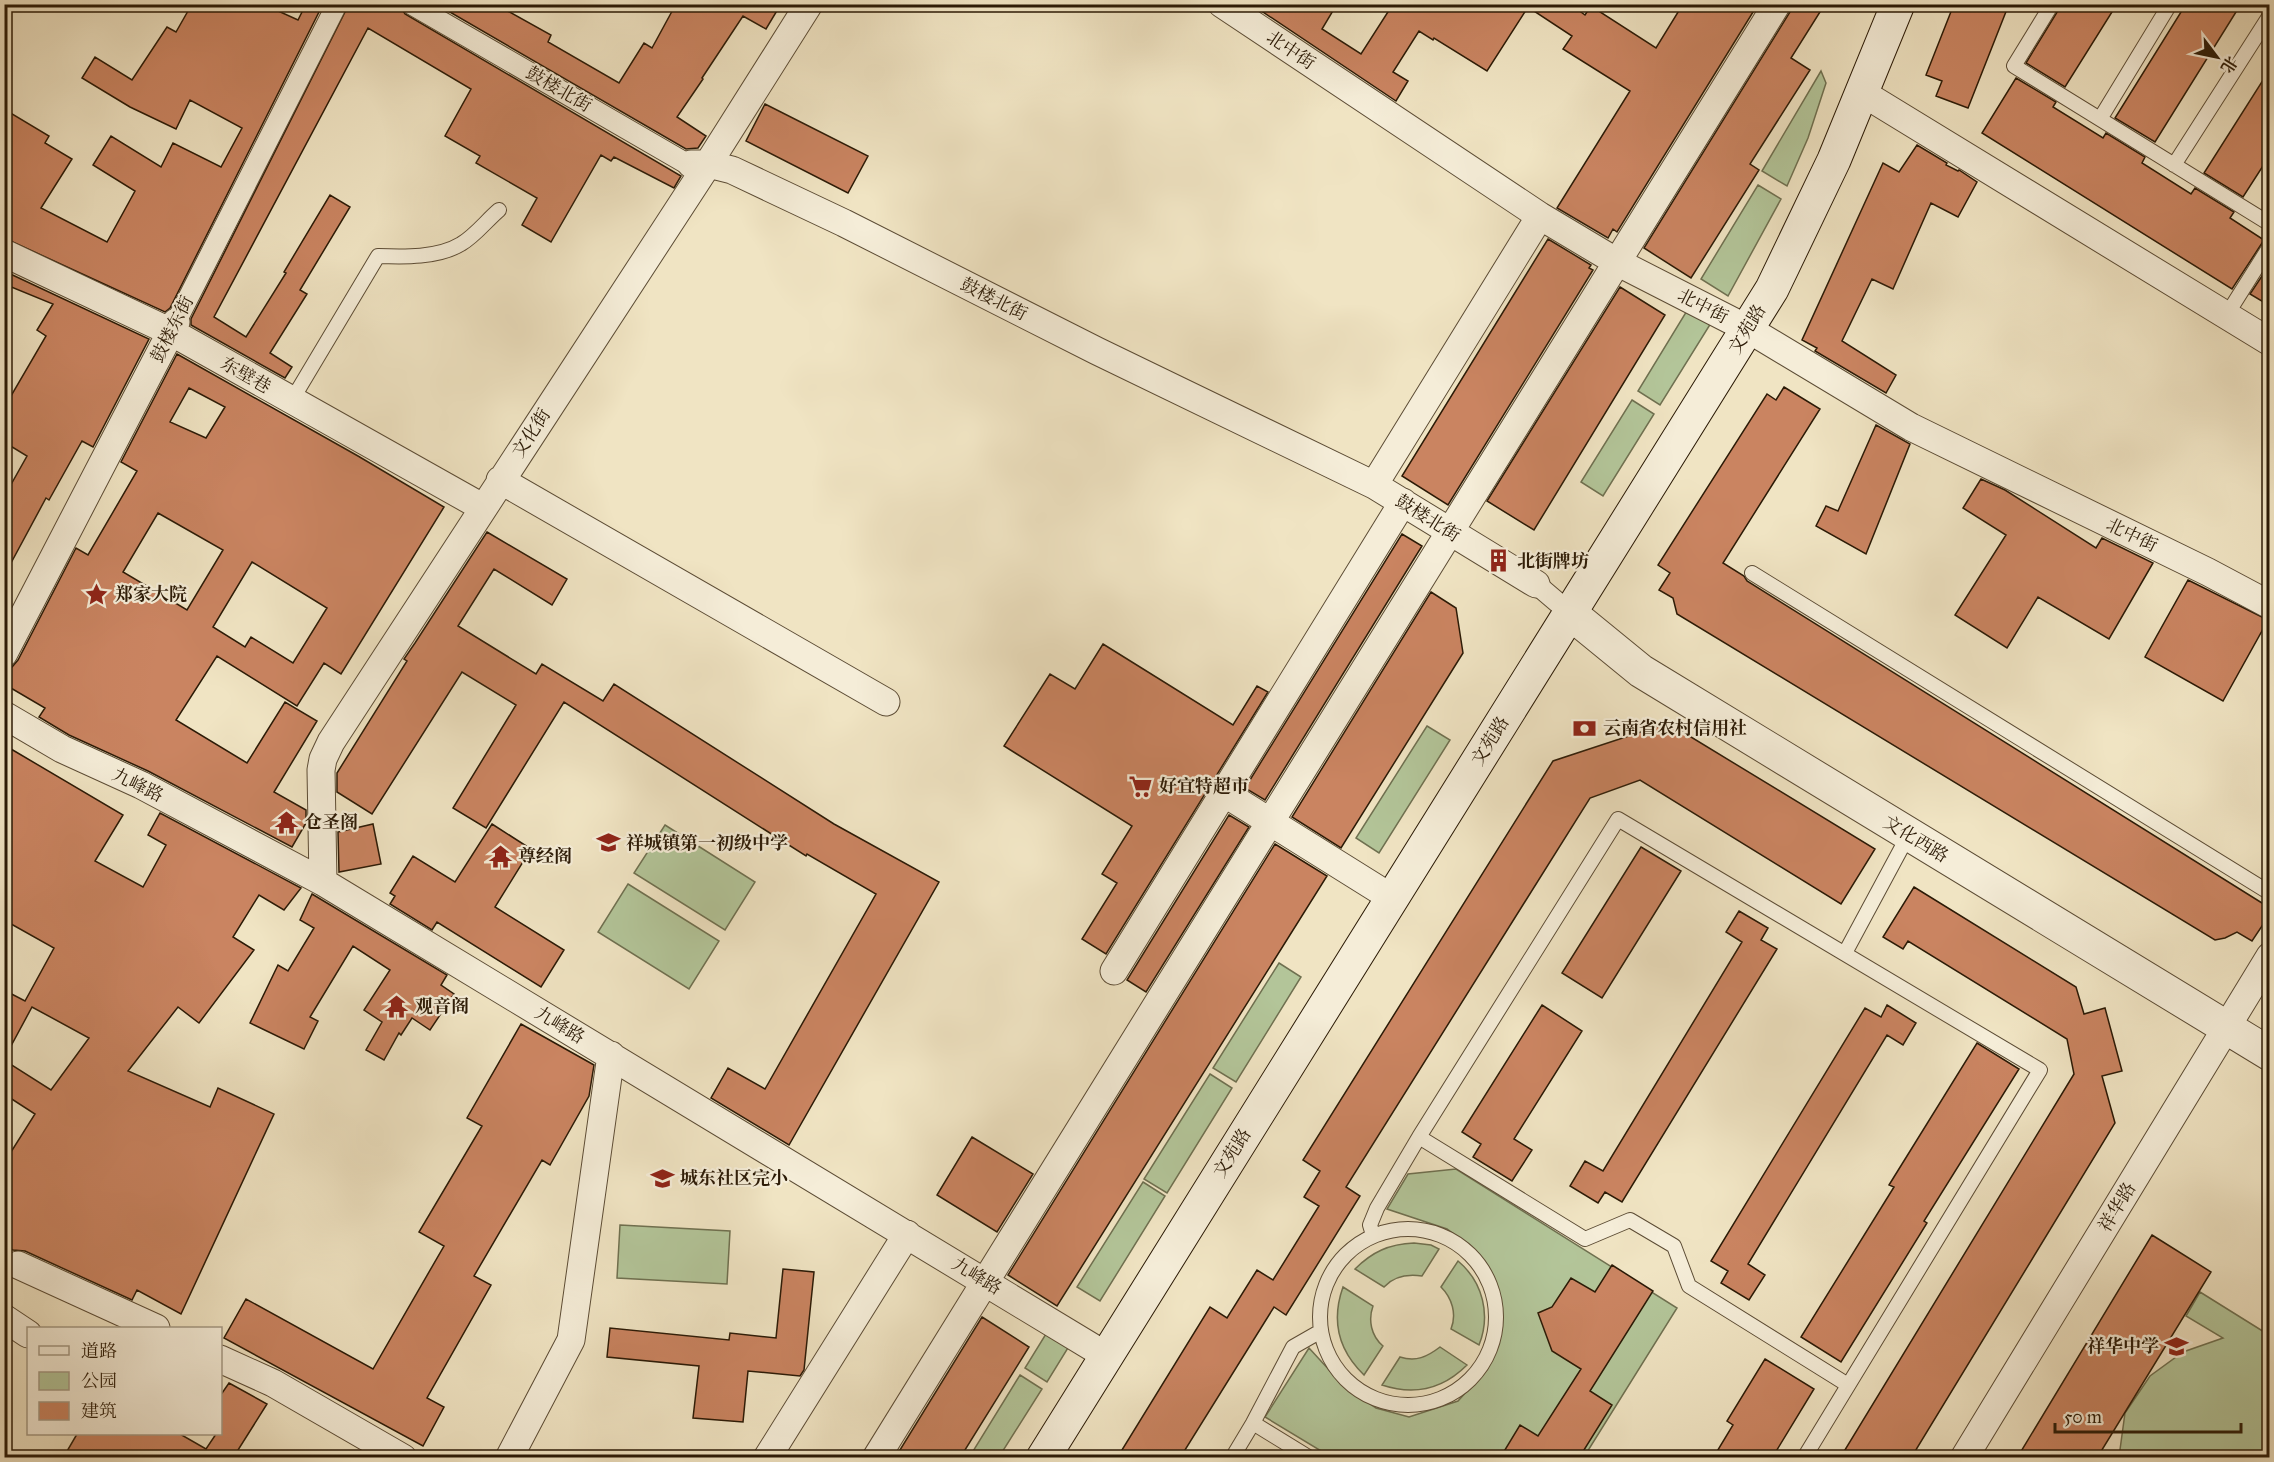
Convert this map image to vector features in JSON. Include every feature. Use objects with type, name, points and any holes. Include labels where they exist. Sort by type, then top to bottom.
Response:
[{"type":"main road","name":"文苑路","points":[[1043,1458],[1105,1354],[1748,329],[1793,248],[1834,160],[1898,4]]},
{"type":"main road","name":"文化西路","points":[[1570,613],[1641,671],[2270,1054]]},
{"type":"street","name":"鼓楼东街","points":[[4,653],[174,327],[338,4]]},
{"type":"street","name":"鼓楼北街","points":[[411,4],[698,164],[732,170],[844,223],[1097,351],[1374,485],[1536,584],[1570,613]]},
{"type":"street","name":"文化街","points":[[323,882],[321,770],[323,759],[331,742],[500,480],[698,164],[809,4]]},
{"type":"street","name":"北中街","points":[[1222,4],[1540,216],[1617,262],[1748,329],[1911,427],[2208,572],[2270,605]]},
{"type":"street","points":[[876,1458],[1777,4]]},
{"type":"street","points":[[1862,92],[2270,342]]},
{"type":"street","points":[[1374,485],[1540,216]]},
{"type":"street","name":"东壁巷","points":[[4,253],[174,327],[292,400],[482,507]]},
{"type":"street","points":[[500,480],[886,702]]},
{"type":"street","points":[[1114,971],[1403,502]]},
{"type":"street","name":"九峰路","points":[[4,715],[62,749],[141,785],[323,882],[1105,1354]]},
{"type":"street","points":[[1224,793],[1392,898]]},
{"type":"street","name":"祥华路","points":[[1964,1458],[2270,956]]},
{"type":"street","points":[[509,1458],[571,1340],[611,1055]]},
{"type":"street","points":[[767,1458],[907,1234]]},
{"type":"street","points":[[18,1264],[152,1327]]},
{"type":"street","points":[[4,1318],[27,1333]]},
{"type":"street","points":[[222,1360],[273,1383],[403,1458]]},
{"type":"lane","points":[[2052,4],[2014,66],[2270,224]]},
{"type":"lane","points":[[2100,119],[2170,4]]},
{"type":"lane","points":[[2174,165],[2270,15]]},
{"type":"lane","points":[[292,400],[378,256],[402,257],[435,253],[460,244],[499,210]]},
{"type":"lane","points":[[2226,316],[2270,246]]},
{"type":"lane","points":[[1752,573],[2270,893]]},
{"type":"lane","points":[[1373,1235],[1370,1225],[1377,1208],[1618,819],[2040,1070],[1804,1458]]},
{"type":"lane","points":[[1845,953],[1909,834]]},
{"type":"lane","points":[[1419,1137],[1585,1239],[1630,1220],[1674,1246],[1689,1286],[1848,1385]]},
{"type":"lane","points":[[1402,1228],[1431,1230],[1457,1243],[1479,1263],[1492,1288],[1497,1317],[1492,1346],[1477,1372],[1455,1391],[1429,1403],[1400,1405],[1372,1398],[1348,1382],[1330,1359],[1321,1331],[1321,1302],[1331,1274],[1348,1251],[1373,1235],[1402,1228]]},
{"type":"lane","points":[[1232,1458],[1293,1347],[1321,1331]]},
{"type":"lane","points":[[1253,1423],[1310,1458]]},
{"type":"green space","points":[[1821,71],[1826,83],[1808,138],[1787,186],[1762,171]]},
{"type":"green space","points":[[1758,185],[1781,199],[1728,296],[1701,279]]},
{"type":"green space","points":[[1688,309],[1711,323],[1660,405],[1638,391]]},
{"type":"green space","points":[[1632,400],[1654,414],[1603,496],[1581,482]]},
{"type":"green space","points":[[1427,726],[1450,740],[1379,853],[1356,838]]},
{"type":"green space","points":[[665,825],[755,882],[725,930],[634,873]]},
{"type":"green space","points":[[628,884],[719,941],[689,989],[598,932]]},
{"type":"green space","points":[[1279,963],[1301,977],[1236,1082],[1213,1068]]},
{"type":"green space","points":[[1210,1074],[1232,1088],[1167,1193],[1144,1179]]},
{"type":"green space","points":[[1456,1169],[1677,1308],[1584,1457],[1331,1457],[1265,1417],[1309,1348],[1342,1384],[1376,1408],[1409,1417],[1458,1401],[1483,1373],[1501,1332],[1501,1304],[1487,1270],[1467,1244],[1447,1229],[1387,1209],[1408,1174]]},
{"type":"green space","points":[[1143,1182],[1165,1196],[1100,1301],[1077,1287]]},
{"type":"green space","points":[[620,1225],[730,1231],[727,1284],[617,1278]]},
{"type":"green space","points":[[1414,1243],[1431,1245],[1439,1249],[1422,1276],[1402,1277],[1392,1280],[1384,1287],[1355,1269],[1382,1250]]},
{"type":"green space","points":[[1458,1261],[1474,1279],[1482,1300],[1484,1322],[1479,1345],[1451,1329],[1454,1318],[1452,1306],[1441,1287]]},
{"type":"green space","points":[[1343,1287],[1373,1306],[1372,1327],[1376,1338],[1383,1346],[1364,1375],[1348,1355],[1339,1334],[1339,1300]]},
{"type":"green space","points":[[2200,1292],[2269,1335],[2269,1457],[2119,1457],[2125,1413],[2150,1376],[2183,1352],[2223,1338],[2186,1316]]},
{"type":"green space","points":[[1049,1329],[1071,1343],[1047,1382],[1025,1368]]},
{"type":"green space","points":[[1440,1347],[1467,1365],[1448,1380],[1428,1388],[1406,1390],[1382,1385],[1400,1357],[1421,1358]]},
{"type":"green space","points":[[1020,1375],[1042,1389],[999,1457],[970,1456]]},
{"type":"building","points":[[192,4],[265,5],[298,20],[306,4],[323,4],[170,308],[165,312],[4,238],[4,109],[49,136],[45,143],[72,159],[41,208],[107,242],[135,191],[93,165],[111,136],[161,167],[173,143],[221,167],[242,128],[190,100],[176,129],[130,107],[82,78],[95,57],[132,80],[167,27],[176,32]]},
{"type":"building","points":[[349,4],[399,4],[405,14],[681,176],[674,188],[614,157],[611,161],[601,155],[551,242],[522,225],[537,198],[476,163],[480,156],[445,136],[471,89],[368,28],[214,317],[246,337],[286,273],[284,272],[330,195],[350,207],[300,290],[307,294],[270,353],[292,367],[285,378],[191,325],[191,319]]},
{"type":"building","points":[[436,4],[495,4],[551,35],[548,42],[619,83],[644,43],[652,48],[676,4],[781,4],[766,29],[743,16],[702,78],[677,117],[706,136],[698,148],[686,149]]},
{"type":"building","points":[[1251,4],[1337,4],[1322,29],[1361,54],[1393,4],[1570,4],[1585,15],[1591,6],[1656,48],[1683,4],[1758,4],[1617,232],[1613,229],[1608,238],[1557,208],[1630,91],[1563,49],[1572,36],[1528,7],[1487,71],[1419,31],[1393,72],[1408,81],[1396,101]]},
{"type":"building","points":[[1793,4],[1825,4],[1791,58],[1810,70],[1750,164],[1759,170],[1691,278],[1644,248]]},
{"type":"building","points":[[1954,4],[2009,4],[1968,108],[1936,96],[1942,81],[1926,75]]},
{"type":"building","points":[[2062,4],[2117,4],[2065,87],[2026,63]]},
{"type":"building","points":[[2186,4],[2241,4],[2155,142],[2115,118]]},
{"type":"building","points":[[2270,69],[2270,155],[2243,197],[2204,173]]},
{"type":"building","points":[[2016,78],[2056,102],[2053,107],[2103,138],[2106,133],[2145,157],[2142,163],[2191,194],[2195,188],[2234,212],[2230,218],[2264,240],[2232,289],[1982,133]]},
{"type":"building","points":[[765,104],[868,156],[848,193],[746,141]]},
{"type":"building","points":[[1917,145],[1947,163],[1946,165],[1959,170],[1977,182],[1958,217],[1931,203],[1893,289],[1872,279],[1842,341],[1896,375],[1886,393],[1815,351],[1817,348],[1802,340],[1883,163],[1899,172]]},
{"type":"building","points":[[1548,239],[1591,265],[1589,268],[1593,270],[1448,505],[1402,476]]},
{"type":"building","points":[[2270,264],[2270,306],[2250,294]]},
{"type":"building","points":[[4,271],[149,339],[93,447],[82,441],[49,500],[46,498],[4,576],[4,497],[27,456],[4,442],[4,392],[11,396],[46,336],[37,330],[53,304],[4,284]]},
{"type":"building","points":[[1620,287],[1665,315],[1534,530],[1487,501]]},
{"type":"building","points":[[177,354],[444,507],[341,674],[324,663],[297,706],[217,656],[176,720],[247,763],[285,702],[317,721],[274,792],[306,810],[306,823],[292,847],[148,771],[69,735],[39,717],[45,708],[4,684],[4,669],[12,667],[18,660],[76,548],[88,555],[137,471],[121,462]],"holes":[[[189,388],[225,407],[206,438],[170,422]],[[158,513],[223,550],[187,610],[123,572]],[[252,562],[327,608],[293,663],[251,637],[245,647],[213,627]]]},
{"type":"building","points":[[1784,387],[1820,409],[1723,563],[1744,576],[1747,581],[2270,908],[2270,914],[2252,941],[2237,932],[2215,940],[1677,614],[1673,598],[1659,590],[1670,573],[1658,565],[1767,394],[1776,400]]},
{"type":"building","points":[[1876,425],[1910,444],[1866,554],[1816,526],[1826,506],[1838,511]]},
{"type":"building","points":[[1981,479],[2005,490],[2096,548],[2102,538],[2153,563],[2109,639],[2038,597],[2007,648],[1955,615],[2006,535],[1963,508]]},
{"type":"building","points":[[487,532],[567,579],[552,605],[494,569],[458,626],[536,674],[542,664],[603,701],[614,684],[834,824],[939,882],[789,1145],[711,1098],[728,1068],[765,1089],[876,894],[807,854],[806,856],[564,702],[486,828],[453,808],[516,705],[462,672],[372,814],[337,792],[337,773],[407,661],[404,659]]},
{"type":"building","points":[[1402,534],[1422,546],[1265,800],[1245,788]]},
{"type":"building","points":[[2188,580],[2268,620],[2223,701],[2145,657]]},
{"type":"building","points":[[1431,592],[1456,608],[1463,653],[1341,848],[1292,817]]},
{"type":"building","name":"好宜特超市","points":[[1103,644],[1233,725],[1257,686],[1268,692],[1106,954],[1082,939],[1117,883],[1102,874],[1132,826],[1004,746],[1050,674],[1075,689]]},
{"type":"building","points":[[1668,723],[1875,849],[1841,904],[1640,780],[1590,798],[1346,1187],[1360,1196],[1286,1315],[1274,1307],[1180,1458],[1117,1458],[1210,1307],[1227,1318],[1257,1270],[1273,1280],[1319,1206],[1304,1197],[1320,1171],[1303,1160],[1553,761]]},
{"type":"building","points":[[11,749],[123,815],[95,861],[143,887],[166,845],[148,835],[160,813],[301,888],[284,910],[259,895],[233,937],[254,950],[199,1023],[178,1007],[128,1071],[210,1107],[218,1088],[274,1114],[181,1314],[137,1290],[132,1300],[25,1251],[13,1250],[4,1246],[4,1163],[35,1114],[4,1094],[4,1060],[51,1090],[89,1038],[32,1007],[4,1059],[4,990],[25,1001],[54,948],[4,920],[4,760]]},
{"type":"building","points":[[1229,815],[1249,827],[1146,992],[1127,980]]},
{"type":"building","points":[[373,824],[381,864],[339,872],[338,832]]},
{"type":"building","points":[[492,824],[531,849],[495,907],[564,950],[541,987],[437,922],[432,930],[390,904],[395,896],[390,893],[413,856],[455,882]]},
{"type":"building","points":[[1275,844],[1327,876],[1057,1306],[1008,1275]]},
{"type":"building","points":[[1641,847],[1681,871],[1602,998],[1562,973]]},
{"type":"building","points":[[1914,887],[2076,987],[2084,1014],[2105,1008],[2122,1071],[2102,1076],[2115,1123],[1911,1458],[1840,1458],[2074,1074],[2067,1039],[1908,941],[1903,949],[1883,937]]},
{"type":"building","points":[[312,894],[447,975],[441,985],[454,994],[430,1030],[412,1018],[401,1035],[399,1033],[384,1060],[366,1050],[382,1022],[364,1010],[390,970],[353,946],[310,1017],[318,1021],[304,1049],[250,1023],[278,965],[288,971],[314,928],[300,920]]},
{"type":"building","points":[[1739,911],[1768,928],[1761,940],[1777,949],[1622,1202],[1605,1192],[1598,1203],[1570,1186],[1585,1161],[1603,1171],[1742,942],[1726,932]]},
{"type":"building","points":[[1542,1005],[1582,1031],[1514,1139],[1532,1150],[1512,1181],[1473,1157],[1481,1144],[1462,1132]]},
{"type":"building","points":[[1887,1005],[1916,1023],[1903,1045],[1887,1035],[1748,1264],[1765,1275],[1749,1300],[1721,1283],[1728,1271],[1711,1261],[1865,1008],[1881,1017]]},
{"type":"building","points":[[521,1024],[594,1065],[589,1096],[550,1165],[542,1160],[474,1276],[491,1285],[427,1398],[444,1407],[423,1446],[224,1338],[246,1299],[373,1369],[444,1246],[419,1232],[482,1126],[467,1118]]},
{"type":"building","points":[[1977,1043],[2019,1069],[1924,1221],[1927,1223],[1841,1362],[1801,1337],[1894,1187],[1889,1185]]},
{"type":"building","points":[[972,1137],[1033,1174],[997,1232],[937,1195]]},
{"type":"building","points":[[2152,1235],[2211,1272],[2097,1458],[2017,1458]]},
{"type":"building","points":[[1612,1265],[1653,1291],[1590,1391],[1612,1405],[1579,1458],[1500,1458],[1520,1425],[1538,1436],[1581,1369],[1552,1351],[1538,1313],[1552,1307],[1571,1278],[1595,1292]]},
{"type":"building","points":[[783,1269],[814,1272],[804,1370],[800,1376],[748,1371],[743,1422],[693,1418],[699,1366],[607,1357],[610,1328],[729,1340],[730,1333],[776,1338]]},
{"type":"building","points":[[982,1317],[1029,1347],[960,1458],[895,1458]]},
{"type":"building","points":[[1765,1359],[1814,1389],[1772,1458],[1713,1458],[1733,1425],[1727,1421]]},
{"type":"building","points":[[229,1383],[267,1404],[233,1458],[63,1458],[76,1435],[182,1435],[206,1449],[215,1435],[222,1435],[222,1393]]},
{"type":"place","name":"北街牌坊","points":[[1499,561]]},
{"type":"place","name":"郑家大院","points":[[97,594]]},
{"type":"place","name":"云南省农村信用社","points":[[1585,728]]},
{"type":"place","name":"好宜特超市","points":[[1141,786]]},
{"type":"place","name":"仓圣阁","points":[[286,822]]},
{"type":"place","name":"祥城镇第一初级中学","points":[[608,843]]},
{"type":"place","name":"尊经阁","points":[[500,856]]},
{"type":"place","name":"观音阁","points":[[397,1006]]},
{"type":"place","name":"城东社区完小","points":[[662,1178]]},
{"type":"place","name":"祥华中学","points":[[2177,1346]]}]
